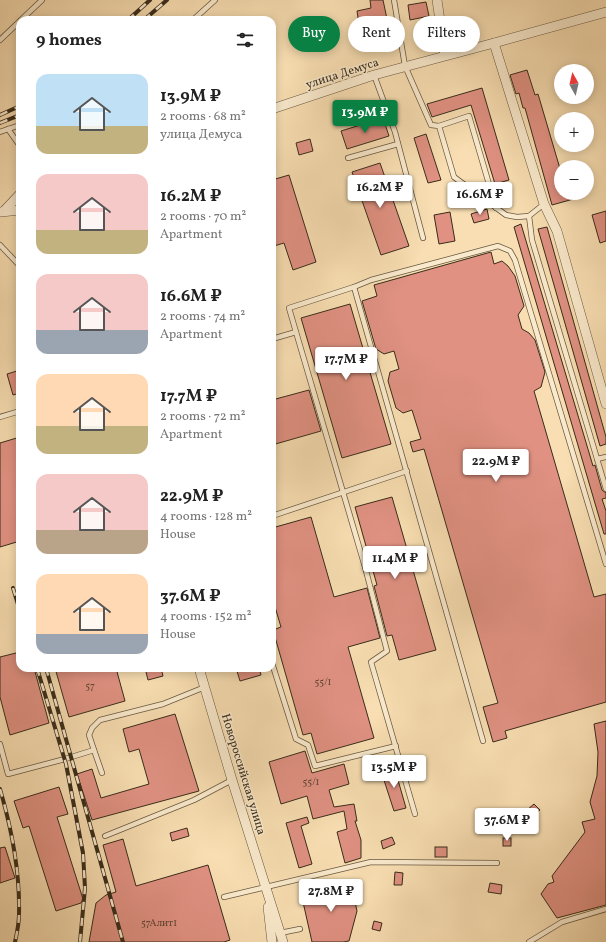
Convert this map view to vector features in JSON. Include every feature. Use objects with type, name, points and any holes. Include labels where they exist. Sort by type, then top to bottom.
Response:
[{"type":"street","points":[[437,0],[445,55]]},
{"type":"street","name":"улица Демуса","points":[[276,108],[405,66],[606,12]]},
{"type":"street","points":[[494,43],[544,204],[557,231],[604,389],[606,404]]},
{"type":"street","points":[[2,212],[16,198]]},
{"type":"street","points":[[2,212],[16,210]]},
{"type":"street","name":"Новороссийская улица","points":[[201,672],[232,780],[283,942]]},
{"type":"street","name":"Новороссийская улица","points":[[266,887],[272,942]]},
{"type":"lane","points":[[26,16],[42,0]]},
{"type":"lane","points":[[197,16],[215,0]]},
{"type":"lane","points":[[394,0],[405,66],[431,125],[439,126],[469,116],[496,208]]},
{"type":"lane","points":[[0,40],[16,26]]},
{"type":"lane","points":[[374,75],[395,132],[422,238]]},
{"type":"lane","points":[[0,132],[16,126]]},
{"type":"lane","points":[[439,126],[454,177],[506,215],[529,216],[544,204]]},
{"type":"lane","points":[[8,129],[16,140]]},
{"type":"lane","points":[[348,158],[398,144]]},
{"type":"lane","points":[[529,216],[532,240],[606,489]]},
{"type":"lane","points":[[0,246],[16,262]]},
{"type":"lane","points":[[414,814],[371,662],[387,651],[365,567],[289,308],[371,280],[498,246],[510,251],[516,260],[524,286],[559,410],[606,564]]},
{"type":"lane","points":[[354,287],[483,741]]},
{"type":"lane","points":[[276,338],[296,332]]},
{"type":"lane","points":[[0,417],[16,412]]},
{"type":"lane","points":[[597,459],[606,456]]},
{"type":"lane","points":[[276,515],[407,471]]},
{"type":"lane","points":[[275,672],[296,739],[308,745],[315,766],[396,746]]},
{"type":"lane","points":[[102,773],[89,735],[92,728],[100,720],[163,704],[205,687]]},
{"type":"lane","points":[[0,744],[8,774],[94,750]]},
{"type":"lane","points":[[106,836],[194,800],[232,780]]},
{"type":"lane","points":[[224,897],[371,862],[497,863]]},
{"type":"lane","points":[[529,942],[562,922],[606,910]]},
{"type":"lane","points":[[280,933],[300,929]]},
{"type":"building","points":[[370,0],[383,0],[386,16],[358,16],[357,11],[371,8]]},
{"type":"building","points":[[426,2],[429,16],[413,16],[413,19],[410,20],[408,5]]},
{"type":"building","points":[[527,70],[535,95],[538,94],[557,160],[554,160],[554,200],[570,200],[552,205],[525,108],[523,108],[519,93],[516,94],[510,75]]},
{"type":"building","points":[[482,88],[509,180],[495,184],[471,105],[432,117],[427,104]]},
{"type":"building","points":[[383,118],[389,136],[347,149],[341,131]]},
{"type":"building","points":[[426,134],[441,180],[428,183],[414,138]]},
{"type":"building","points":[[310,139],[313,151],[299,155],[296,143]]},
{"type":"building","points":[[380,163],[409,246],[381,255],[352,172]]},
{"type":"building","points":[[289,175],[316,262],[293,270],[284,243],[276,245],[276,179]]},
{"type":"building","points":[[487,209],[489,219],[474,223],[471,214]]},
{"type":"building","points":[[606,211],[606,241],[600,243],[592,215]]},
{"type":"building","points":[[450,212],[455,241],[439,244],[434,215]]},
{"type":"building","points":[[521,224],[593,466],[595,465],[602,490],[606,493],[606,498],[602,499],[606,511],[606,534],[604,534],[514,227]]},
{"type":"building","points":[[547,227],[606,437],[606,444],[600,446],[538,229]]},
{"type":"building","points":[[491,252],[494,264],[502,261],[508,266],[515,276],[524,306],[518,315],[522,329],[529,333],[535,340],[545,372],[541,387],[534,391],[594,597],[606,594],[606,702],[505,731],[507,738],[493,742],[483,707],[498,703],[424,449],[413,452],[410,442],[421,439],[412,410],[403,413],[396,408],[388,381],[390,372],[399,369],[394,351],[384,354],[376,349],[362,301],[377,296],[374,285]]},
{"type":"building","points":[[350,304],[391,444],[342,458],[301,318]]},
{"type":"building","points":[[16,371],[16,394],[13,395],[7,374]]},
{"type":"building","points":[[309,390],[321,431],[276,444],[276,399]]},
{"type":"building","points":[[16,438],[16,542],[0,547],[0,443]]},
{"type":"building","points":[[392,497],[436,650],[399,660],[392,635],[387,636],[374,586],[377,585],[355,507]]},
{"type":"building","points":[[311,517],[334,597],[367,588],[380,638],[348,647],[374,738],[317,754],[311,733],[303,735],[276,640],[276,629],[281,627],[276,610],[276,527]]},
{"type":"building","points":[[16,653],[16,672],[35,672],[49,723],[10,735],[0,697],[0,657]]},
{"type":"building","points":[[56,672],[117,672],[125,701],[69,717]]},
{"type":"building","points":[[146,672],[162,672],[163,676],[148,680]]},
{"type":"building","points":[[237,672],[260,672],[261,675],[240,681]]},
{"type":"building","points":[[175,714],[199,791],[92,820],[77,774],[92,769],[101,798],[149,784],[139,749],[129,752],[123,729]]},
{"type":"building","points":[[606,721],[606,905],[557,918],[541,894],[548,884],[554,882],[552,876],[585,832],[582,822],[595,819],[590,802],[597,776],[598,752],[594,724]]},
{"type":"building","points":[[305,751],[312,773],[344,764],[349,784],[329,790],[334,807],[354,804],[357,821],[355,821],[361,840],[361,858],[345,863],[337,832],[347,829],[344,811],[313,819],[307,796],[281,804],[269,762]]},
{"type":"building","points":[[394,766],[406,808],[394,811],[382,774],[387,772],[385,768]]},
{"type":"building","points":[[59,787],[68,814],[57,817],[83,899],[81,903],[56,911],[29,826],[23,828],[14,801]]},
{"type":"building","points":[[534,804],[540,810],[533,816],[527,810]]},
{"type":"building","points":[[307,817],[309,823],[301,826],[312,864],[299,868],[286,823]]},
{"type":"building","points":[[187,828],[189,836],[172,841],[170,833]]},
{"type":"building","points":[[392,837],[395,844],[383,849],[381,841]]},
{"type":"building","points":[[503,838],[511,838],[511,846],[503,846]]},
{"type":"building","points":[[123,839],[136,886],[208,865],[230,940],[224,942],[89,942],[96,903],[106,895],[116,892],[103,845]]},
{"type":"building","points":[[5,847],[15,878],[0,883],[0,848]]},
{"type":"building","points":[[435,847],[447,847],[447,857],[435,857]]},
{"type":"building","points":[[395,872],[403,873],[402,885],[394,885]]},
{"type":"building","points":[[351,883],[357,911],[349,941],[312,942],[301,893]]},
{"type":"building","points":[[490,883],[502,885],[501,894],[488,892]]},
{"type":"building","points":[[374,921],[382,923],[380,931],[372,929]]},
{"type":"railway","points":[[132,16],[150,0]]},
{"type":"railway","points":[[149,16],[167,0]]},
{"type":"railway","points":[[0,115],[16,108]]},
{"type":"railway","points":[[0,123],[16,117]]},
{"type":"railway","points":[[13,588],[16,598]]},
{"type":"railway","points":[[38,672],[66,764],[83,853],[85,888],[80,942]]},
{"type":"railway","points":[[47,672],[123,942]]},
{"type":"railway","points":[[0,789],[12,835],[17,867],[19,917],[15,942]]}]
